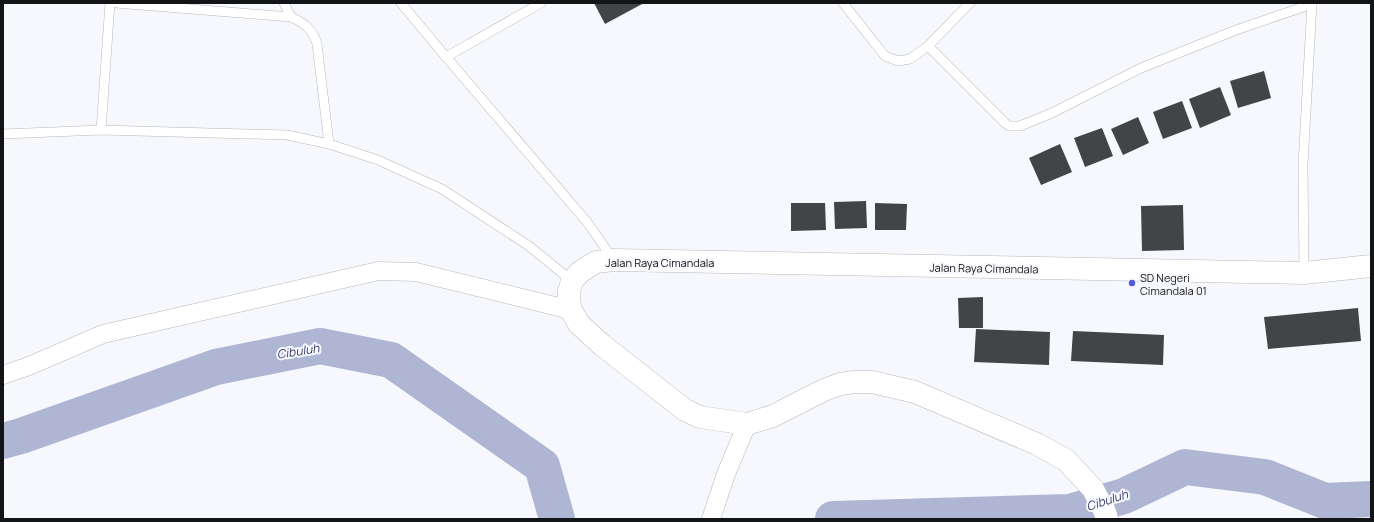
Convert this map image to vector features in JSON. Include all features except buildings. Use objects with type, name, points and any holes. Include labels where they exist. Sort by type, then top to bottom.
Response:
[{"type":"street","name":"Jalan Raya Cimandala","points":[[605,261],[1304,273],[1371,266]]},
{"type":"street","points":[[605,261],[580,272],[572,281],[569,302],[571,310],[580,324],[602,345],[685,410],[700,417],[747,424],[773,416],[824,390],[840,384],[872,382],[915,392],[1037,444],[1066,460],[1093,489],[1106,516]]},
{"type":"street","points":[[3,375],[29,366],[103,334],[378,271],[416,272],[571,310]]},
{"type":"street","points":[[711,519],[726,474],[747,424]]},
{"type":"lane","points":[[101,130],[110,3]]},
{"type":"lane","points":[[116,3],[291,17],[307,25],[315,37],[329,144]]},
{"type":"lane","points":[[284,3],[291,17]]},
{"type":"lane","points":[[401,3],[587,222],[605,261]]},
{"type":"lane","points":[[446,57],[541,3]]},
{"type":"lane","points":[[843,3],[885,56],[898,61],[910,59],[928,46],[970,3]]},
{"type":"lane","points":[[928,46],[1005,123],[1009,126],[1020,126],[1052,113],[1141,68],[1236,30],[1312,4],[1303,165],[1304,273]]},
{"type":"lane","points":[[3,134],[101,130],[287,135],[329,144],[378,160],[442,189],[529,246],[572,281]]},
{"type":"waterway","name":"Cibuluh","points":[[3,441],[216,367],[320,346],[391,360],[542,466],[557,519]]},
{"type":"waterway","name":"Cibuluh","points":[[833,519],[1070,512],[1124,496],[1185,467],[1265,477],[1325,501],[1371,499]]},
{"type":"place","name":"SD Negeri Cimandala 01","points":[[1132,283]]}]
